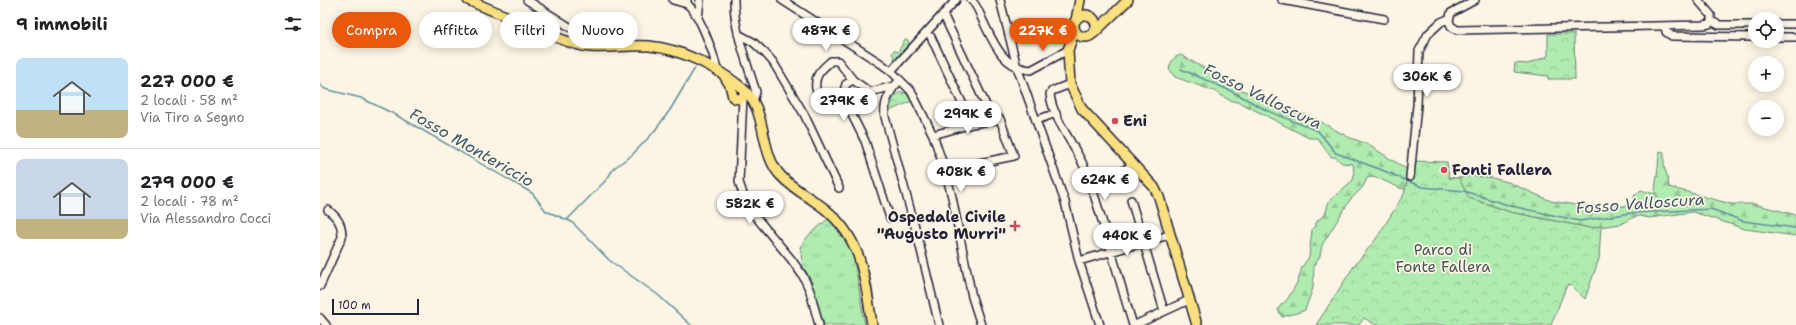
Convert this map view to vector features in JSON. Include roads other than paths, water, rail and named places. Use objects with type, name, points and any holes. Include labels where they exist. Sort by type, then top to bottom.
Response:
[{"type":"main road","points":[[468,0],[568,42]]},
{"type":"main road","points":[[1069,61],[1072,47],[1082,37],[1089,36],[1094,33],[1128,0]]},
{"type":"main road","points":[[1080,2],[1095,25],[1094,33]]},
{"type":"main road","points":[[1080,2],[1068,50],[1070,84],[1082,109],[1154,186],[1159,197],[1196,322]]},
{"type":"main road","points":[[1076,20],[1081,16],[1099,22],[1109,18]]},
{"type":"main road","points":[[1074,30],[1082,37]]},
{"type":"main road","points":[[638,46],[669,49],[685,54],[720,72],[730,85],[753,103],[763,129],[770,161],[776,170],[782,177],[840,222],[850,235],[856,247],[862,269],[872,325]]},
{"type":"street","points":[[527,0],[568,26]]},
{"type":"street","points":[[673,0],[688,4],[699,3],[698,20]]},
{"type":"street","points":[[734,0],[738,34],[756,92],[753,103]]},
{"type":"street","points":[[782,0],[792,3],[891,71],[910,91],[933,135],[945,170],[972,297],[981,325]]},
{"type":"street","points":[[891,71],[956,0]]},
{"type":"street","points":[[971,0],[977,8],[998,51],[1008,61],[1017,66],[1031,70]]},
{"type":"street","points":[[1000,0],[1017,66],[1065,202],[1079,261],[1100,325]]},
{"type":"street","points":[[1282,0],[1384,19]]},
{"type":"street","points":[[1410,177],[1417,105],[1419,52],[1428,34],[1441,22],[1448,19],[1453,11],[1475,0]]},
{"type":"street","points":[[1698,0],[1711,15],[1711,21]]},
{"type":"street","points":[[688,4],[698,20],[720,72]]},
{"type":"street","points":[[943,14],[997,119],[1014,156],[945,170]]},
{"type":"street","points":[[1448,19],[1451,26],[1457,30],[1706,25],[1711,21]]},
{"type":"street","points":[[1711,21],[1719,25],[1748,25]]},
{"type":"street","points":[[1784,24],[1796,24]]},
{"type":"street","points":[[1665,26],[1666,32],[1672,36],[1748,37]]},
{"type":"street","points":[[738,34],[753,42],[773,62],[804,114],[839,188]]},
{"type":"street","points":[[931,37],[972,124]]},
{"type":"street","points":[[1784,37],[1796,37]]},
{"type":"street","points":[[1024,84],[1026,76],[1031,70],[1068,50]]},
{"type":"street","points":[[816,89],[815,80],[817,74],[831,61],[838,61],[853,80],[870,92],[894,86]]},
{"type":"street","points":[[853,80],[846,84],[844,91],[846,103],[865,141],[890,218]]},
{"type":"street","points":[[900,80],[894,86],[885,105],[885,117],[918,238],[938,325]]},
{"type":"street","points":[[1070,84],[1050,94],[1056,113],[1085,169],[1134,325],[1189,300]]},
{"type":"street","points":[[739,93],[742,109],[740,182],[744,198],[755,216],[804,276],[810,291],[819,325]]},
{"type":"street","points":[[1036,120],[1056,113]]},
{"type":"street","points":[[933,135],[972,124],[997,119]]},
{"type":"street","points":[[1092,190],[1134,164]]},
{"type":"street","points":[[1131,200],[1164,311]]},
{"type":"street","points":[[320,286],[342,237],[340,222],[328,210]]},
{"type":"street","points":[[1079,261],[1170,235]]},
{"type":"street","points":[[320,318],[326,325]]},
{"type":"waterway","points":[[567,220],[607,179],[614,168],[632,155],[653,133],[670,110],[695,68]]},
{"type":"waterway","name":"Fosso Valloscura","points":[[1181,69],[1233,92],[1268,111],[1318,131],[1336,153],[1422,187],[1464,191],[1511,206],[1580,221],[1632,213],[1711,209],[1743,221],[1796,228]]},
{"type":"waterway","name":"Fosso Montericcio","points":[[320,85],[325,89],[361,98],[396,115],[532,193],[546,211],[572,222],[609,260],[658,295],[691,325]]},
{"type":"place","name":"Eni","points":[[1115,121]]},
{"type":"place","name":"Fonti Fallera","points":[[1444,170]]},
{"type":"place","name":"Ospedale Civile \"Augusto Murri\"","points":[[1015,226]]},
{"type":"park label","name":"Parco di Fonte Fallera","points":[[1443,258]]}]
